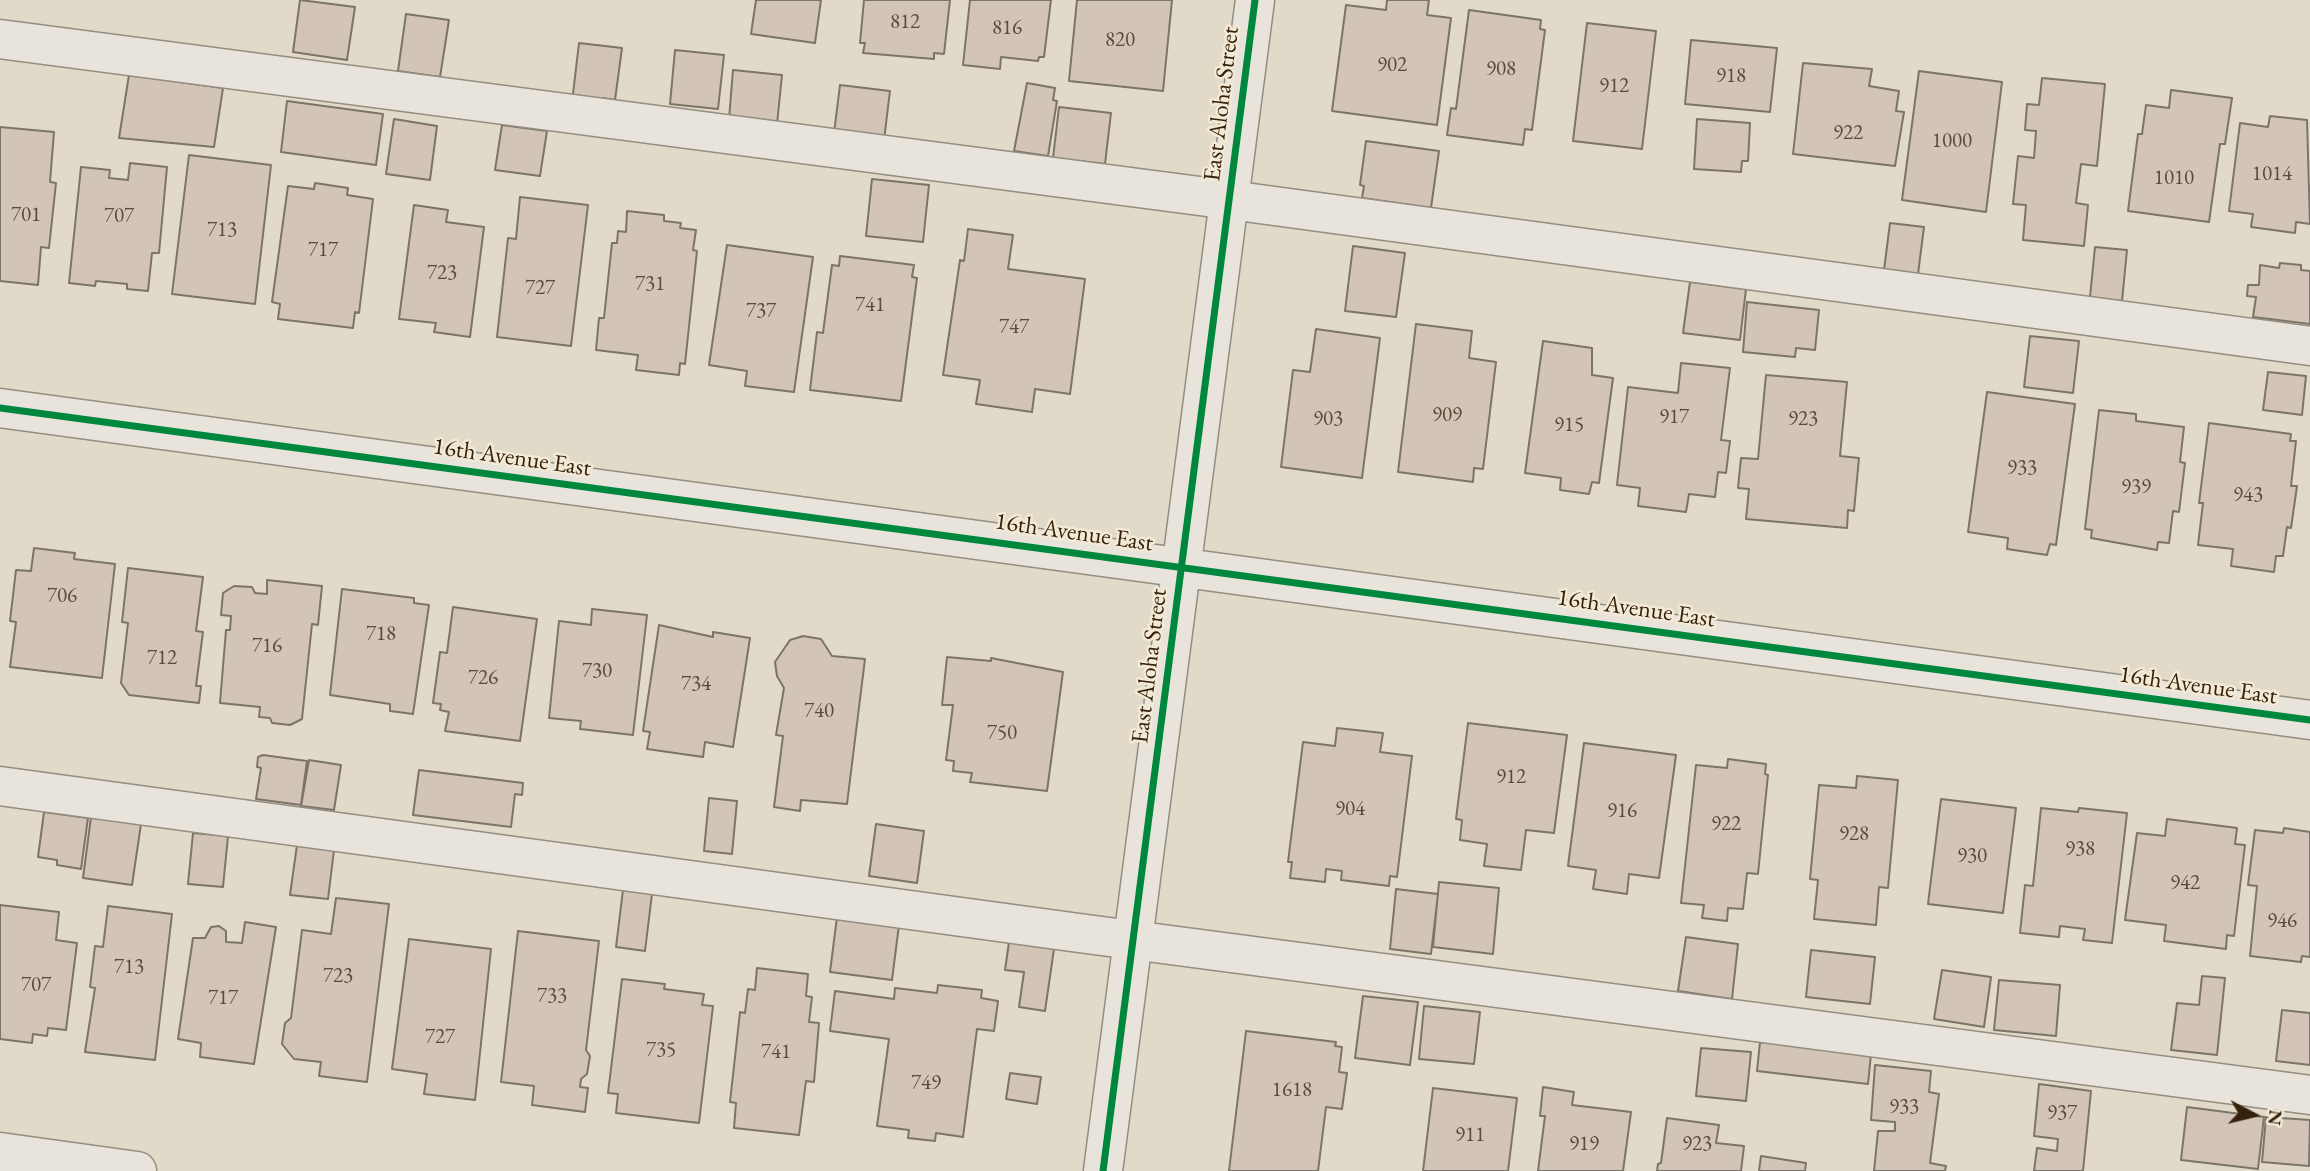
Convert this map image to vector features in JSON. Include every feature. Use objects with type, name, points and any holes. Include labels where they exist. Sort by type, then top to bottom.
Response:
[{"type":"street","name":"East Aloha Street","points":[[1103,1171],[1255,0]]},
{"type":"street","points":[[0,39],[1230,200],[2310,346]]},
{"type":"street","name":"16th Avenue East","points":[[0,408],[2310,720]]},
{"type":"street","points":[[0,786],[1133,940],[2310,1095]]},
{"type":"street","points":[[0,1152],[137,1171]]},
{"type":"building","points":[[300,0],[355,7],[347,60],[293,52]]},
{"type":"building","points":[[756,0],[821,0],[815,43],[751,34]]},
{"type":"building","points":[[864,0],[950,0],[944,54],[934,53],[934,59],[863,53],[865,43],[860,43]]},
{"type":"building","points":[[970,0],[1051,0],[1044,57],[1039,57],[1038,61],[1001,57],[1000,69],[963,65]]},
{"type":"building","points":[[1077,0],[1172,0],[1163,91],[1069,81]]},
{"type":"building","points":[[1387,0],[1429,0],[1427,15],[1451,18],[1437,125],[1332,111],[1346,5],[1386,10]]},
{"type":"building","points":[[1469,10],[1541,20],[1540,29],[1545,30],[1532,130],[1525,129],[1523,145],[1447,135],[1451,108],[1456,109]]},
{"type":"building","points":[[406,14],[449,20],[440,77],[398,71]]},
{"type":"building","points":[[1587,23],[1656,31],[1642,149],[1573,141]]},
{"type":"building","points":[[1691,40],[1777,48],[1770,112],[1685,104]]},
{"type":"building","points":[[579,43],[622,48],[615,100],[603,98],[602,106],[572,102]]},
{"type":"building","points":[[675,50],[724,55],[718,109],[670,104]]},
{"type":"building","points":[[1803,63],[1872,69],[1869,86],[1899,91],[1896,111],[1904,112],[1895,166],[1793,154]]},
{"type":"building","points":[[733,70],[782,75],[777,124],[729,119]]},
{"type":"building","points":[[1919,71],[2002,82],[1986,212],[1902,200]]},
{"type":"building","points":[[129,75],[223,88],[214,147],[119,138]]},
{"type":"building","points":[[2042,78],[2105,84],[2097,166],[2081,164],[2076,203],[2088,205],[2084,246],[2023,240],[2026,205],[2013,204],[2018,156],[2034,158],[2036,131],[2025,130],[2027,104],[2039,105]]},
{"type":"building","points":[[1027,83],[1055,88],[1053,100],[1057,101],[1048,156],[1014,151]]},
{"type":"building","points":[[840,85],[890,91],[884,140],[834,133]]},
{"type":"building","points":[[2171,90],[2232,98],[2225,144],[2220,144],[2209,222],[2128,211],[2138,134],[2142,134],[2146,105],[2169,108]]},
{"type":"building","points":[[287,101],[383,114],[376,165],[281,152]]},
{"type":"building","points":[[1059,107],[1111,113],[1105,164],[1053,158]]},
{"type":"building","points":[[2270,116],[2307,120],[2310,224],[2296,222],[2295,233],[2251,227],[2253,214],[2229,211],[2240,123],[2268,127]]},
{"type":"building","points":[[394,119],[437,126],[430,180],[386,174]]},
{"type":"building","points":[[1697,119],[1750,123],[1748,161],[1742,161],[1741,172],[1694,169]]},
{"type":"building","points":[[502,125],[547,131],[540,176],[495,170]]},
{"type":"building","points":[[0,127],[54,132],[50,182],[56,183],[49,248],[41,247],[38,285],[0,281]]},
{"type":"building","points":[[1366,141],[1439,151],[1431,208],[1362,198],[1364,186],[1360,185]]},
{"type":"building","points":[[189,155],[271,165],[255,304],[172,294]]},
{"type":"building","points":[[130,163],[167,167],[159,253],[152,253],[148,291],[127,289],[127,284],[96,281],[95,286],[69,283],[81,167],[110,170],[109,178],[128,180]]},
{"type":"building","points":[[872,179],[929,185],[923,242],[866,236]]},
{"type":"building","points":[[315,183],[348,188],[347,195],[373,199],[359,313],[355,312],[353,328],[278,319],[280,304],[272,302],[288,186],[314,189]]},
{"type":"building","points":[[520,197],[588,205],[571,346],[497,337],[508,238],[516,239]]},
{"type":"building","points":[[414,205],[448,210],[446,222],[484,227],[470,337],[434,332],[436,323],[399,319]]},
{"type":"building","points":[[627,211],[664,215],[664,221],[681,223],[680,228],[696,230],[693,250],[697,251],[685,364],[680,363],[679,375],[636,370],[638,355],[596,350],[599,318],[604,318],[612,243],[617,243],[618,231],[626,232]]},
{"type":"building","points":[[1890,223],[1924,227],[1918,274],[1884,270]]},
{"type":"building","points":[[968,229],[1013,235],[1008,269],[1085,279],[1070,394],[1035,389],[1032,412],[976,404],[980,380],[943,375],[960,260],[964,261]]},
{"type":"building","points":[[727,245],[813,257],[794,392],[745,386],[747,371],[709,365]]},
{"type":"building","points":[[1353,246],[1405,253],[1396,317],[1345,311]]},
{"type":"building","points":[[2095,247],[2127,250],[2122,301],[2090,297]]},
{"type":"building","points":[[840,256],[914,265],[912,277],[917,278],[901,401],[810,390],[817,332],[823,333],[832,265],[839,266]]},
{"type":"building","points":[[2280,263],[2301,265],[2301,270],[2310,271],[2310,324],[2253,317],[2256,297],[2247,296],[2248,285],[2259,285],[2260,265],[2279,268]]},
{"type":"building","points":[[1690,282],[1746,289],[1740,340],[1683,333]]},
{"type":"building","points":[[1747,302],[1819,310],[1815,350],[1796,348],[1795,357],[1743,352]]},
{"type":"building","points":[[1416,324],[1472,331],[1469,358],[1496,362],[1483,469],[1474,468],[1473,482],[1398,472]]},
{"type":"building","points":[[1316,329],[1380,338],[1362,478],[1281,467],[1293,370],[1310,372]]},
{"type":"building","points":[[2030,336],[2079,341],[2073,393],[2024,387]]},
{"type":"building","points":[[1543,341],[1592,348],[1592,375],[1613,378],[1599,483],[1592,482],[1589,494],[1560,490],[1561,478],[1525,473]]},
{"type":"building","points":[[1681,363],[1730,368],[1721,440],[1730,441],[1726,473],[1718,472],[1715,497],[1689,494],[1686,512],[1638,506],[1640,488],[1617,485],[1628,387],[1678,393]]},
{"type":"building","points":[[2268,372],[2306,376],[2302,415],[2263,410]]},
{"type":"building","points":[[1766,375],[1847,382],[1840,456],[1859,458],[1854,511],[1848,510],[1847,528],[1746,519],[1749,489],[1738,488],[1741,458],[1758,459]]},
{"type":"building","points":[[1987,392],[2075,404],[2056,545],[2050,544],[2047,555],[2007,549],[2008,538],[1968,532]]},
{"type":"building","points":[[2099,410],[2136,414],[2136,421],[2184,427],[2180,462],[2185,463],[2179,512],[2173,511],[2169,543],[2158,542],[2157,550],[2091,538],[2092,530],[2085,529]]},
{"type":"building","points":[[2209,423],[2291,434],[2290,441],[2296,441],[2291,486],[2297,486],[2291,528],[2287,527],[2283,556],[2276,556],[2274,572],[2231,566],[2233,549],[2198,545],[2203,503],[2199,503]]},
{"type":"building","points":[[34,548],[75,553],[74,559],[115,564],[102,678],[10,667],[16,622],[10,621],[16,570],[31,571]]},
{"type":"building","points":[[128,568],[203,577],[196,631],[203,632],[196,686],[201,686],[199,703],[129,695],[121,683],[128,623],[122,622]]},
{"type":"building","points":[[267,580],[322,586],[318,625],[312,624],[302,719],[290,725],[272,723],[270,718],[259,717],[260,707],[220,703],[226,630],[230,630],[231,616],[221,615],[223,593],[234,586],[252,587],[255,593],[267,594]]},
{"type":"building","points":[[342,589],[414,598],[414,603],[429,605],[413,714],[390,711],[390,704],[330,695]]},
{"type":"building","points":[[453,607],[537,619],[520,741],[445,731],[449,712],[440,710],[441,704],[433,703],[440,652],[447,653]]},
{"type":"building","points":[[592,609],[647,615],[633,735],[580,729],[581,721],[549,718],[559,621],[591,625]]},
{"type":"building","points":[[659,625],[713,637],[713,632],[750,638],[733,747],[705,742],[703,757],[647,749],[650,732],[643,731]]},
{"type":"building","points":[[803,636],[821,639],[832,656],[865,659],[847,804],[801,800],[800,811],[774,807],[783,736],[776,735],[784,688],[777,676],[775,662],[790,640]]},
{"type":"building","points":[[947,657],[991,661],[991,658],[1063,672],[1047,791],[970,782],[972,773],[953,771],[954,761],[946,760],[953,705],[942,705]]},
{"type":"building","points":[[1468,723],[1567,735],[1554,833],[1526,830],[1521,870],[1484,866],[1487,844],[1460,840],[1462,820],[1456,819]]},
{"type":"building","points":[[1337,728],[1383,733],[1380,752],[1412,756],[1397,877],[1390,876],[1389,886],[1341,880],[1342,871],[1326,869],[1325,882],[1290,878],[1292,862],[1288,862],[1303,742],[1335,746]]},
{"type":"building","points":[[1584,743],[1676,755],[1659,878],[1629,874],[1627,894],[1593,889],[1596,870],[1568,866]]},
{"type":"building","points":[[263,755],[307,761],[301,805],[256,799],[261,768],[257,767],[258,757]]},
{"type":"building","points":[[1728,759],[1766,764],[1765,774],[1768,775],[1758,874],[1747,873],[1743,909],[1728,908],[1727,921],[1702,918],[1704,905],[1681,903],[1696,765],[1727,768]]},
{"type":"building","points":[[309,760],[341,765],[334,810],[301,806]]},
{"type":"building","points":[[419,770],[523,783],[522,795],[515,794],[511,827],[413,815]]},
{"type":"building","points":[[1857,776],[1898,780],[1888,888],[1879,887],[1876,925],[1814,919],[1818,880],[1810,879],[1819,785],[1856,788]]},
{"type":"building","points":[[709,798],[737,801],[732,854],[704,851]]},
{"type":"building","points":[[1941,799],[2016,808],[2003,913],[1928,904]]},
{"type":"building","points":[[2041,808],[2078,812],[2079,808],[2127,813],[2112,943],[2083,940],[2085,929],[2060,926],[2059,937],[2020,933],[2025,885],[2033,886]]},
{"type":"building","points":[[44,812],[88,818],[81,869],[57,865],[57,860],[38,857]]},
{"type":"building","points":[[91,817],[141,824],[132,885],[83,878]]},
{"type":"building","points":[[2167,819],[2237,828],[2235,844],[2245,845],[2234,936],[2227,935],[2226,949],[2164,941],[2166,925],[2125,920],[2137,833],[2165,836]]},
{"type":"building","points":[[876,824],[924,831],[917,883],[869,876]]},
{"type":"building","points":[[2284,828],[2310,832],[2310,957],[2302,956],[2301,962],[2250,956],[2257,886],[2248,885],[2255,830],[2283,833]]},
{"type":"building","points":[[193,833],[228,836],[223,887],[188,884]]},
{"type":"building","points":[[297,845],[334,850],[328,899],[290,895]]},
{"type":"building","points":[[1439,882],[1499,888],[1493,954],[1433,947]]},
{"type":"building","points":[[1396,889],[1438,894],[1431,954],[1390,949]]},
{"type":"building","points":[[623,890],[652,894],[645,951],[616,947]]},
{"type":"building","points":[[336,898],[389,904],[367,1082],[319,1076],[321,1062],[294,1059],[282,1044],[285,1023],[291,1018],[302,930],[331,934]]},
{"type":"building","points":[[0,905],[59,912],[56,940],[77,943],[66,1030],[48,1028],[47,1036],[33,1034],[32,1043],[0,1039]]},
{"type":"building","points":[[108,906],[172,914],[155,1060],[85,1052],[95,988],[90,987],[95,946],[103,947]]},
{"type":"building","points":[[837,917],[899,925],[892,980],[830,972]]},
{"type":"building","points":[[245,922],[276,927],[254,1064],[200,1057],[201,1043],[178,1039],[193,938],[205,938],[211,927],[219,926],[226,931],[226,942],[242,943]]},
{"type":"building","points":[[518,931],[599,941],[586,1050],[590,1056],[587,1074],[581,1079],[580,1087],[588,1088],[585,1112],[532,1105],[534,1086],[501,1082]]},
{"type":"building","points":[[1686,937],[1738,944],[1732,999],[1678,991]]},
{"type":"building","points":[[409,939],[491,949],[475,1100],[424,1094],[427,1074],[392,1069]]},
{"type":"building","points":[[1009,942],[1054,949],[1045,1011],[1019,1007],[1024,972],[1005,970]]},
{"type":"building","points":[[1811,950],[1875,957],[1870,1004],[1806,997]]},
{"type":"building","points":[[757,968],[808,974],[806,996],[812,997],[809,1022],[819,1023],[814,1082],[806,1081],[799,1135],[734,1128],[736,1103],[730,1102],[740,1012],[745,1013],[748,989],[755,990]]},
{"type":"building","points":[[1942,970],[1991,977],[1984,1027],[1934,1019]]},
{"type":"building","points":[[2202,976],[2225,978],[2217,1055],[2171,1050],[2177,1003],[2199,1005]]},
{"type":"building","points":[[622,979],[665,984],[664,989],[704,994],[702,1005],[713,1006],[699,1123],[616,1113],[618,1094],[608,1093]]},
{"type":"building","points":[[1999,980],[2060,985],[2056,1036],[1994,1030]]},
{"type":"building","points":[[938,985],[982,990],[981,998],[998,1001],[994,1031],[977,1029],[963,1137],[936,1133],[935,1141],[908,1138],[909,1130],[877,1126],[889,1039],[830,1031],[835,991],[894,999],[895,988],[937,993]]},
{"type":"building","points":[[1363,996],[1418,1002],[1410,1065],[1355,1058]]},
{"type":"building","points":[[1424,1006],[1480,1012],[1474,1064],[1419,1059]]},
{"type":"building","points":[[2282,1010],[2310,1013],[2310,1065],[2276,1061]]},
{"type":"building","points":[[1246,1031],[1336,1042],[1335,1046],[1342,1047],[1339,1072],[1347,1073],[1342,1109],[1326,1107],[1318,1171],[1229,1171]]},
{"type":"building","points":[[1760,1042],[1871,1054],[1868,1084],[1757,1071]]},
{"type":"building","points":[[1701,1048],[1751,1052],[1746,1101],[1696,1096]]},
{"type":"building","points":[[1875,1065],[1931,1071],[1929,1092],[1939,1094],[1930,1163],[1946,1166],[1945,1171],[1874,1171],[1878,1131],[1895,1131],[1895,1122],[1871,1120]]},
{"type":"building","points":[[1010,1073],[1041,1077],[1037,1104],[1006,1099]]},
{"type":"building","points":[[2039,1084],[2091,1091],[2083,1171],[2034,1171],[2037,1148],[2057,1151],[2058,1139],[2034,1136]]},
{"type":"building","points":[[1543,1087],[1574,1092],[1572,1105],[1631,1112],[1623,1171],[1538,1171],[1545,1116],[1540,1116]]},
{"type":"building","points":[[1433,1088],[1517,1098],[1508,1171],[1423,1171]]},
{"type":"building","points":[[2187,1107],[2264,1117],[2258,1169],[2181,1160]]},
{"type":"building","points":[[2266,1117],[2310,1120],[2309,1166],[2262,1162]]},
{"type":"building","points":[[1667,1118],[1719,1125],[1716,1143],[1744,1146],[1741,1171],[1657,1171],[1658,1164],[1661,1163]]},
{"type":"building","points":[[1761,1156],[1806,1163],[1805,1171],[1759,1171]]},
{"type":"cycle path","points":[[1103,1171],[1255,0]]},
{"type":"cycle path","points":[[0,408],[2310,720]]}]
